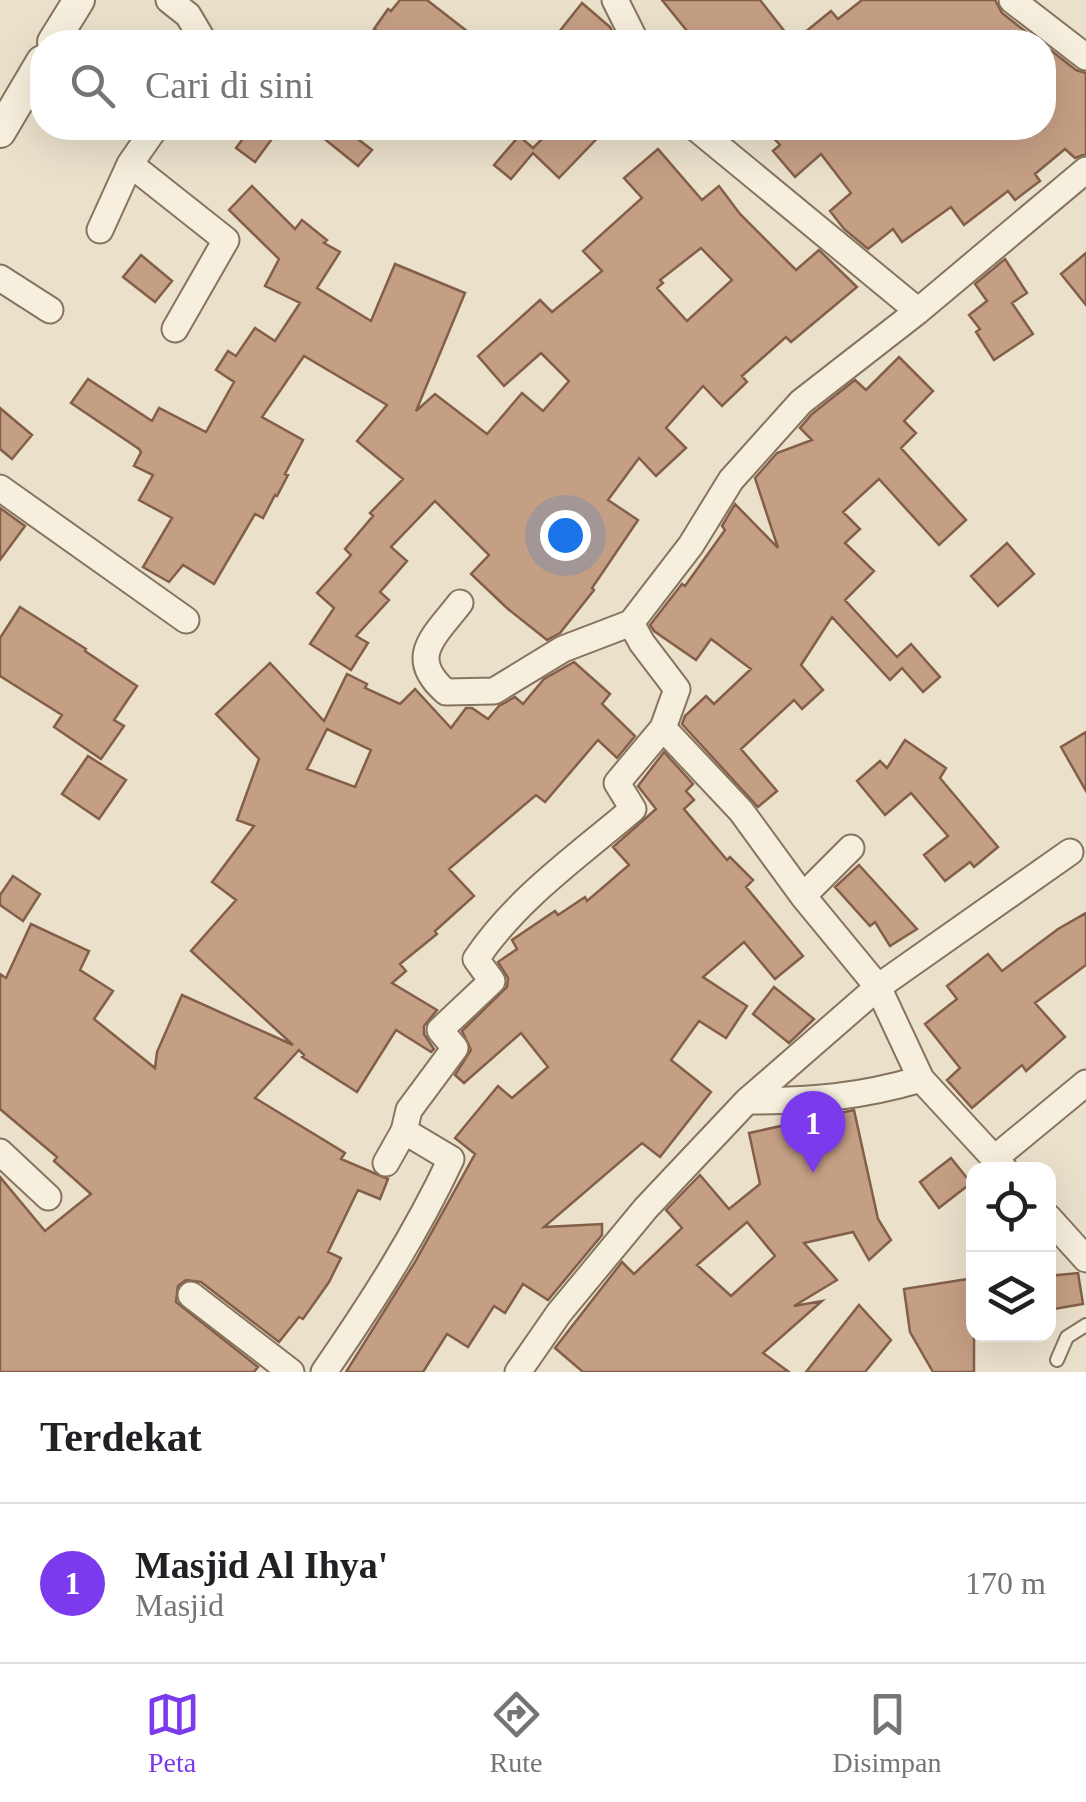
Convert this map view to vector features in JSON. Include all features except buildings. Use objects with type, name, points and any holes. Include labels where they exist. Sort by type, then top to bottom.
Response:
[{"type":"street","points":[[61,30],[79,0]]},
{"type":"street","points":[[169,0],[188,15],[197,30]]},
{"type":"street","points":[[615,0],[630,30]]},
{"type":"street","points":[[1012,0],[1051,30]]},
{"type":"street","points":[[1056,34],[1086,57]]},
{"type":"street","points":[[0,132],[30,81]]},
{"type":"street","points":[[100,230],[130,164],[147,140]]},
{"type":"street","points":[[711,140],[918,310]]},
{"type":"street","points":[[130,164],[226,240],[176,329]]},
{"type":"street","points":[[460,603],[426,648],[430,678],[446,692],[494,690],[563,649],[631,623],[691,545],[731,480],[801,402],[1086,170]]},
{"type":"street","points":[[0,278],[50,310]]},
{"type":"street","points":[[0,488],[186,620]]},
{"type":"street","points":[[386,1163],[404,1130],[409,1110],[456,1048],[440,1030],[492,981],[476,959],[494,932],[530,896],[633,809],[617,783],[663,728],[677,689],[631,623]]},
{"type":"street","points":[[663,728],[741,810],[878,987],[921,1079],[998,1162]]},
{"type":"street","points":[[804,896],[851,848]]},
{"type":"street","points":[[518,1372],[559,1313],[646,1208],[747,1101],[878,987],[1070,852]]},
{"type":"street","points":[[747,1101],[869,1094],[921,1079]]},
{"type":"street","points":[[1002,1162],[1086,1083]]},
{"type":"street","points":[[324,1372],[368,1310],[451,1159],[404,1130]]},
{"type":"street","points":[[0,1152],[48,1198]]},
{"type":"street","points":[[1056,1227],[1086,1259]]},
{"type":"street","points":[[191,1295],[291,1372]]},
{"type":"lane","points":[[1057,1360],[1067,1338],[1086,1325]]},
{"type":"place","name":"Masjid Al Ihya'","points":[[813,1173]]}]
